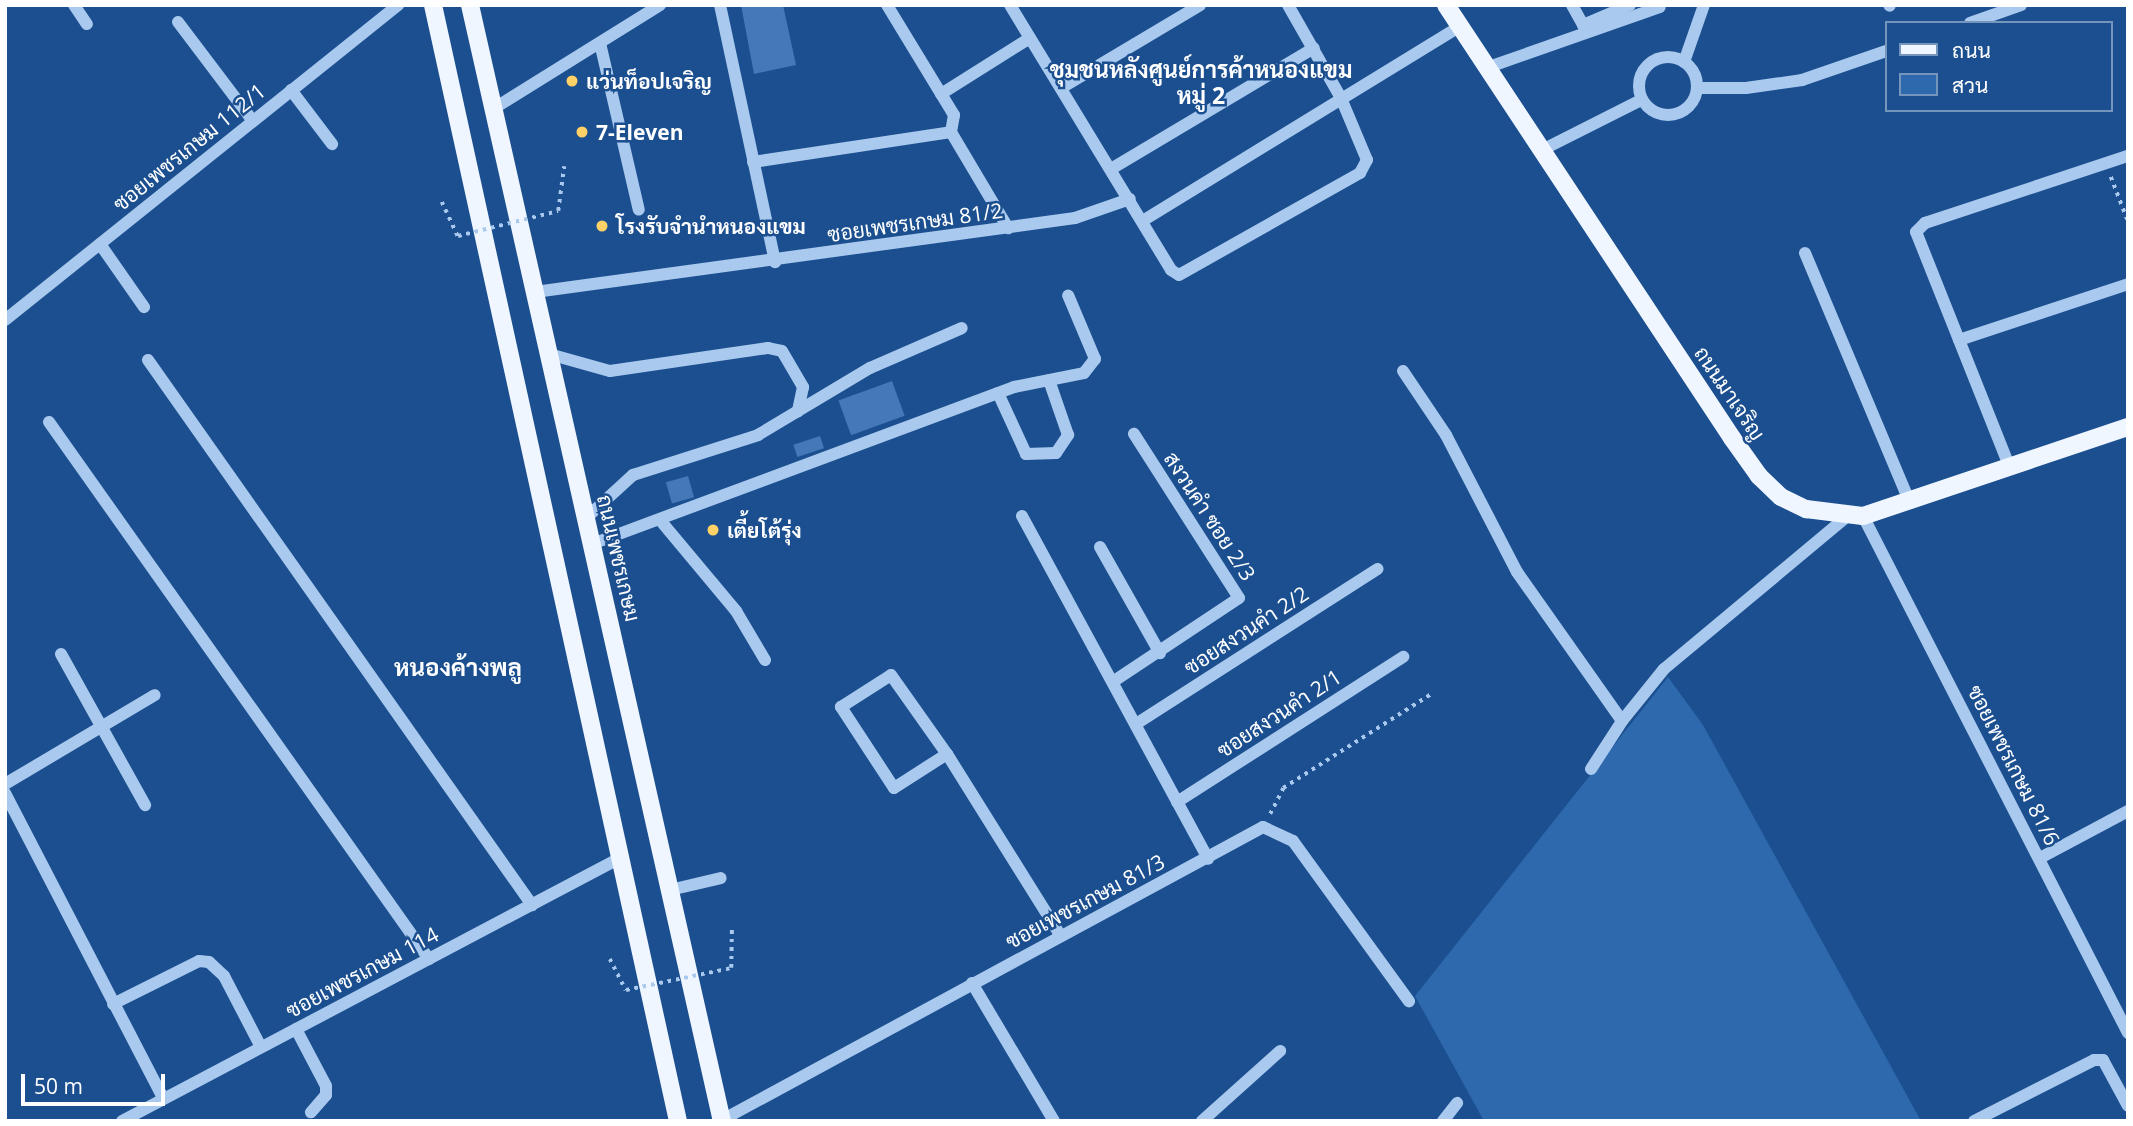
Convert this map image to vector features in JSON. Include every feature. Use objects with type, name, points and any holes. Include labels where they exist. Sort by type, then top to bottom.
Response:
[{"type":"main road","points":[[433,5],[678,1121]]},
{"type":"main road","name":"ถนนเพชรเกษม","points":[[470,5],[722,1120]]},
{"type":"main road","name":"ถนนมาเจริญ","points":[[1446,5],[1540,151],[1759,476],[1781,497],[1806,509],[1856,516],[1909,503],[2128,427]]},
{"type":"street","points":[[74,5],[87,24]]},
{"type":"street","name":"ซอยเพชรเกษม 112/1","points":[[5,320],[397,5]]},
{"type":"street","points":[[493,109],[660,5]]},
{"type":"street","points":[[720,5],[775,262]]},
{"type":"street","points":[[887,5],[954,116],[951,132],[1008,228]]},
{"type":"street","points":[[1010,5],[1144,220],[1171,271],[1178,275],[1360,173],[1367,160],[1341,98],[1288,5]]},
{"type":"street","points":[[1061,88],[1200,5]]},
{"type":"street","points":[[1572,5],[1586,29]]},
{"type":"street","points":[[1586,29],[1630,5]]},
{"type":"street","points":[[1684,62],[1704,5]]},
{"type":"street","points":[[1976,21],[2021,5]]},
{"type":"street","points":[[1486,68],[1586,29],[1660,7]]},
{"type":"street","points":[[178,22],[253,121]]},
{"type":"street","points":[[1144,220],[1460,26]]},
{"type":"street","points":[[941,94],[1030,38]]},
{"type":"street","points":[[600,43],[639,210]]},
{"type":"street","points":[[1111,169],[1314,48]]},
{"type":"street","points":[[1697,88],[1746,88],[1802,80],[1884,52]]},
{"type":"street","points":[[1665,57],[1684,62],[1691,69],[1697,88],[1690,106],[1674,115],[1655,113],[1641,100],[1639,81],[1648,64],[1665,57]]},
{"type":"street","points":[[292,90],[332,144]]},
{"type":"street","points":[[1540,151],[1641,100]]},
{"type":"street","points":[[753,162],[951,132]]},
{"type":"street","points":[[2010,468],[1916,232],[1925,223],[2128,156]]},
{"type":"street","name":"ซอยเพชรเกษม 81/2","points":[[535,292],[775,262],[1075,218],[1130,199]]},
{"type":"street","points":[[100,244],[144,307]]},
{"type":"street","points":[[1805,253],[1909,503]]},
{"type":"street","points":[[1959,340],[2128,284]]},
{"type":"street","points":[[592,544],[998,393],[1084,373],[1096,359],[1069,295]]},
{"type":"street","points":[[586,518],[633,475],[758,435],[870,368],[962,328]]},
{"type":"street","points":[[549,354],[610,370],[768,348],[782,351],[803,387],[798,411]]},
{"type":"street","points":[[148,360],[532,905]]},
{"type":"street","points":[[1403,371],[1446,435],[1517,572],[1622,721]]},
{"type":"street","points":[[998,393],[1026,454],[1056,453],[1068,435],[1049,380]]},
{"type":"street","points":[[49,422],[429,959]]},
{"type":"street","name":"สงวนคำ ซอย 2/3","points":[[1114,681],[1160,653],[1239,598],[1134,434]]},
{"type":"street","points":[[1022,516],[1114,681],[1208,859]]},
{"type":"street","points":[[1591,769],[1622,721],[1664,669],[1856,516]]},
{"type":"street","name":"ซอยเพชรเกษม 81/6","points":[[1856,516],[2040,858],[2128,1032]]},
{"type":"street","points":[[660,520],[736,611],[765,660]]},
{"type":"street","points":[[1100,547],[1160,653]]},
{"type":"street","name":"ซอยสงวนคำ 2/2","points":[[1136,724],[1377,569]]},
{"type":"street","points":[[61,654],[101,731],[145,805]]},
{"type":"street","name":"ซอยสงวนคำ 2/1","points":[[1177,802],[1403,657]]},
{"type":"street","points":[[947,754],[894,788],[841,708],[891,675],[947,754],[1060,935]]},
{"type":"street","points":[[5,784],[101,731],[155,695]]},
{"type":"street","points":[[5,793],[163,1098]]},
{"type":"street","points":[[2040,858],[2128,811]]},
{"type":"street","points":[[1264,827],[1293,841],[1409,1001]]},
{"type":"street","name":"ซอยเพชรเกษม 81/3","points":[[722,1120],[1264,827]]},
{"type":"street","name":"ซอยเพชรเกษม 114","points":[[122,1121],[620,858]]},
{"type":"street","points":[[670,890],[721,878]]},
{"type":"street","points":[[113,1003],[199,961],[209,962],[224,976],[261,1047]]},
{"type":"street","points":[[972,983],[1054,1121]]},
{"type":"street","points":[[296,1029],[326,1086],[326,1096],[311,1112]]},
{"type":"street","points":[[1202,1121],[1280,1052]]},
{"type":"street","points":[[1974,1121],[2094,1060],[2103,1060],[2128,1106]]},
{"type":"street","points":[[1443,1121],[1457,1103]]},
{"type":"path","points":[[2106,163],[2128,221]]},
{"type":"path","points":[[442,202],[458,236],[558,211],[564,166]]},
{"type":"path","points":[[1264,827],[1283,788],[1431,694]]},
{"type":"path","points":[[610,959],[626,990],[731,968],[732,929]]},
{"type":"green space","points":[[1668,677],[1703,725],[1921,1121],[1484,1121],[1415,996]]},
{"type":"building","points":[[741,5],[783,5],[796,65],[754,74]]},
{"type":"building","points":[[892,381],[905,416],[851,435],[838,400]]},
{"type":"building","points":[[820,436],[824,448],[797,457],[793,445]]},
{"type":"building","points":[[688,476],[694,497],[672,503],[666,482]]},
{"type":"place","name":"แว่นท็อปเจริญ","points":[[572,81]]},
{"type":"place","name":"7-Eleven","points":[[582,132]]},
{"type":"place","name":"โรงรับจำนำหนองแขม","points":[[602,226]]},
{"type":"place","name":"เตี้ยโต้รุ่ง","points":[[713,530]]},
{"type":"district","name":"ชุมชนหลังศูนย์การค้าหนองแขม หมู่ 2","points":[[1201,82]]},
{"type":"district","name":"หนองค้างพลู","points":[[458,667]]}]
